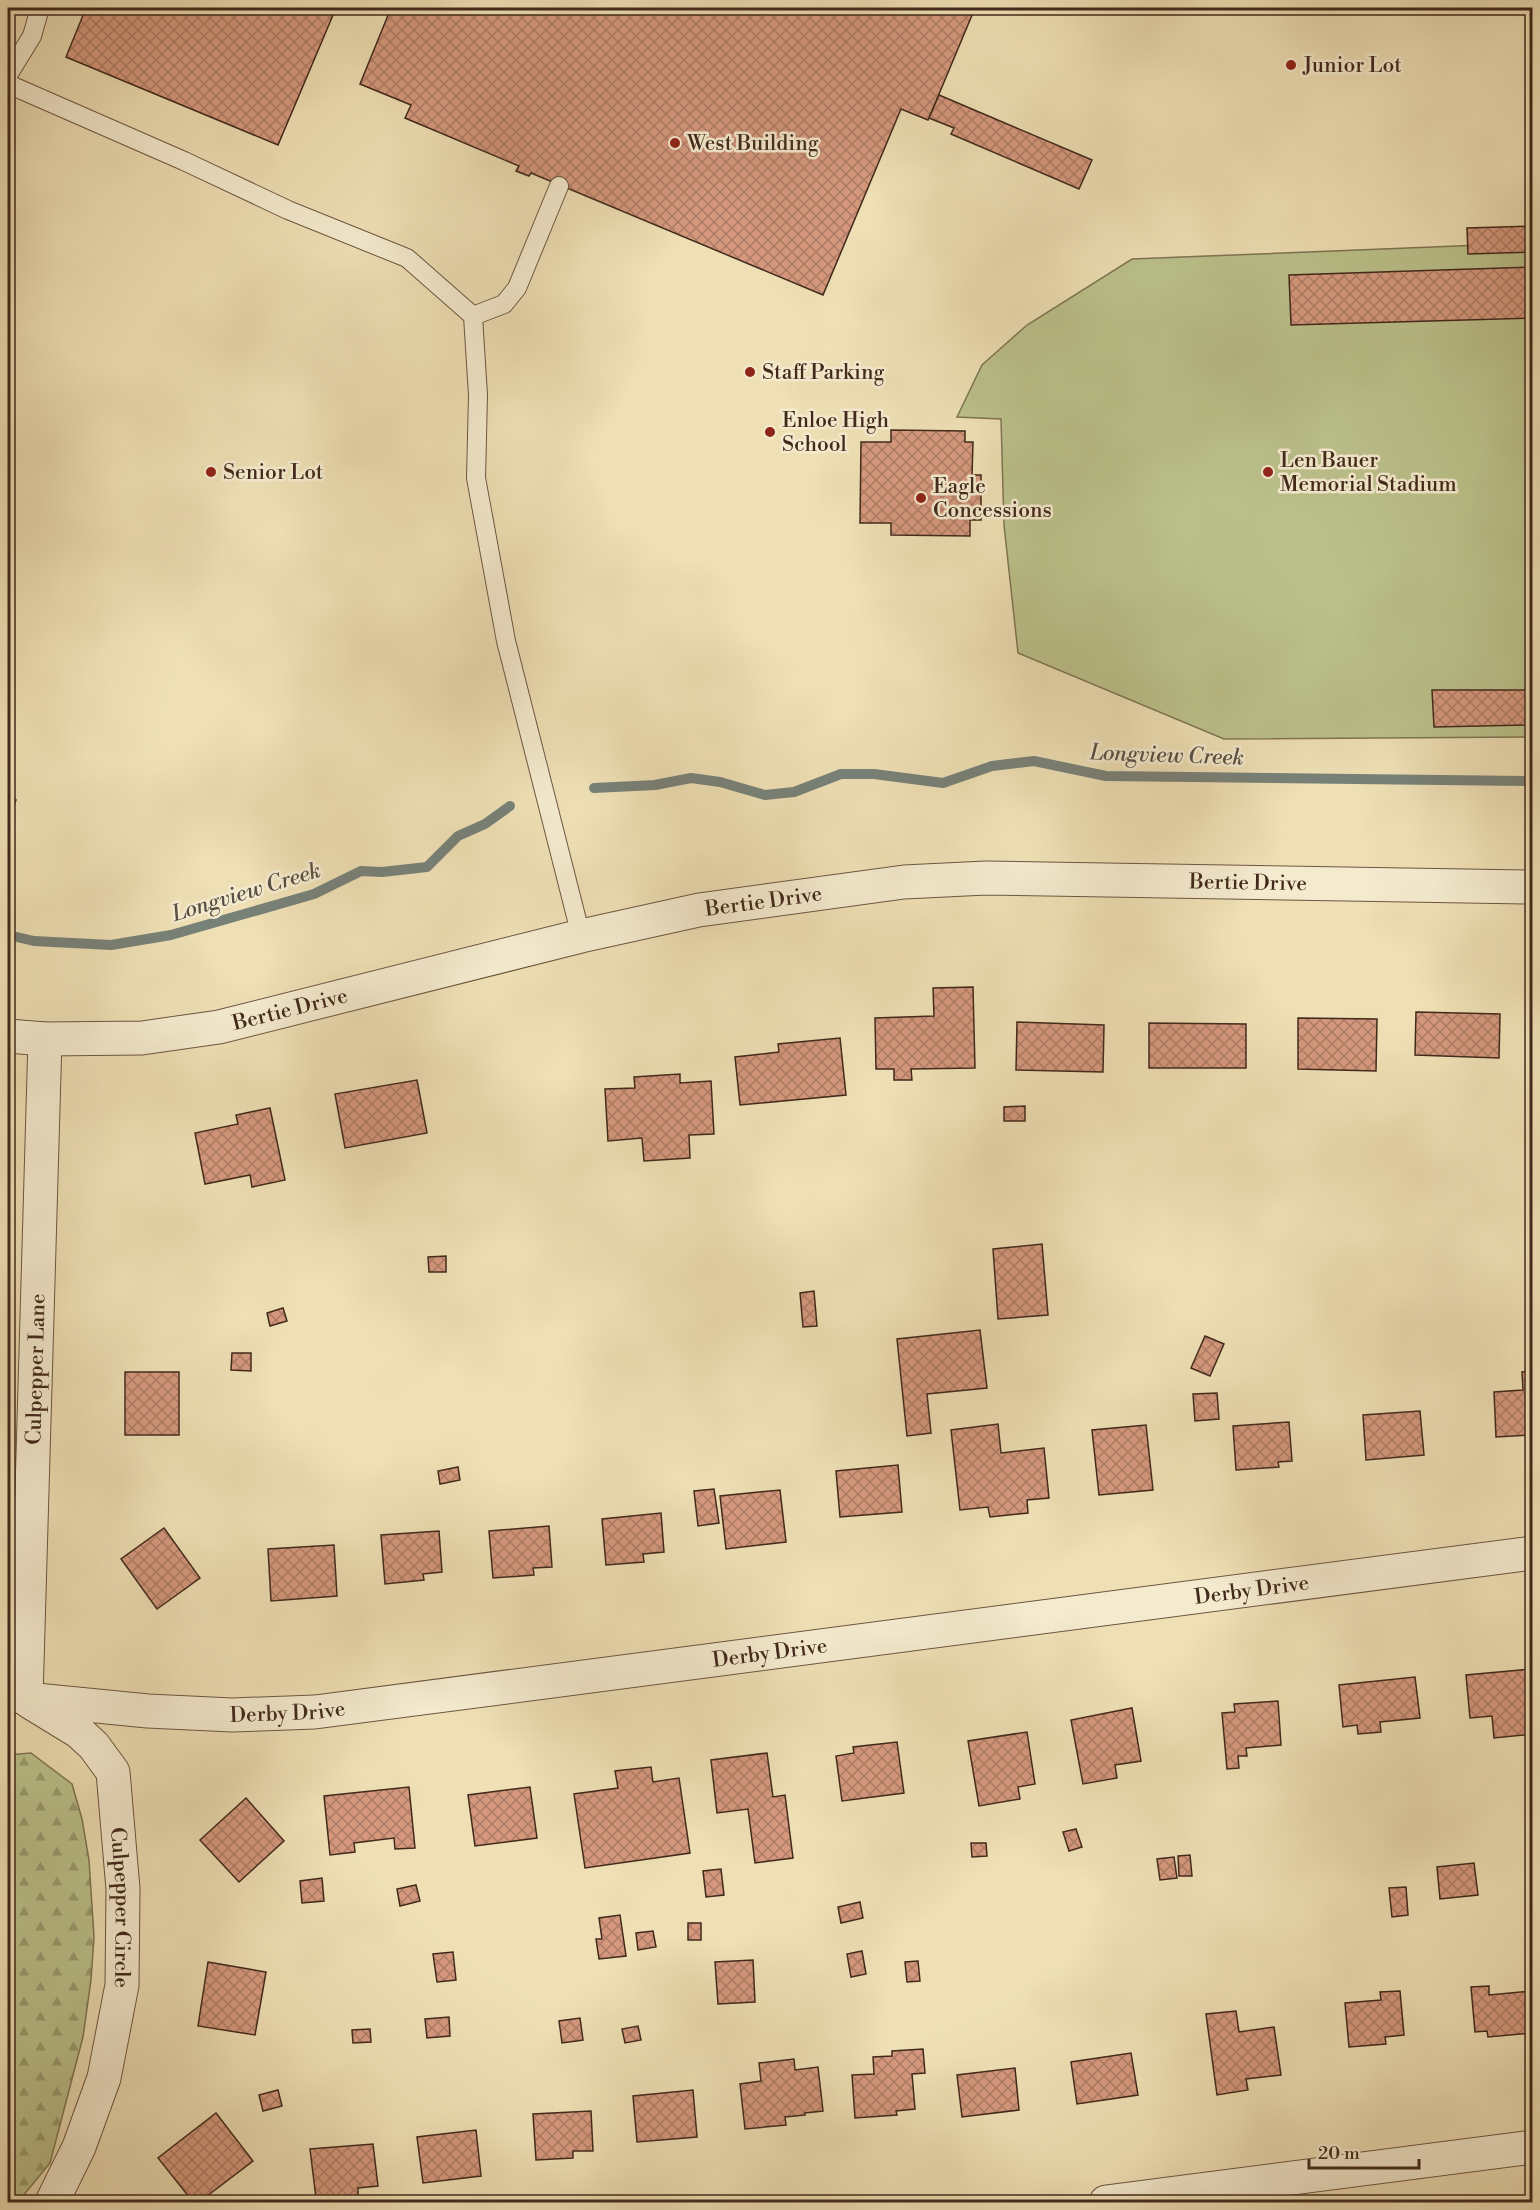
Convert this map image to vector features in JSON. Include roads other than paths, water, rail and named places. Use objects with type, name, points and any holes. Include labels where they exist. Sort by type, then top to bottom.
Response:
[{"type":"street","name":"Bertie Drive","points":[[8,1036],[45,1040],[142,1038],[219,1027],[581,936],[699,910],[818,892],[915,882],[986,878],[1533,887]]},
{"type":"street","name":"Culpepper Lane","points":[[14,1698],[45,1040]]},
{"type":"street","name":"Derby Drive","points":[[14,1698],[148,1711],[222,1715],[315,1712],[1533,1552]]},
{"type":"street","name":"Culpepper Circle","points":[[14,1698],[79,1732],[94,1746],[113,1772],[123,1888],[122,1985],[104,2078],[79,2147],[52,2202]]},
{"type":"street","points":[[1106,2202],[1533,2147]]},
{"type":"lane","points":[[8,75],[32,36],[40,8]]},
{"type":"lane","points":[[8,84],[184,160],[288,210],[407,258],[473,316],[478,395],[476,478],[506,640],[581,936]]},
{"type":"lane","points":[[473,316],[504,304],[517,288],[559,186]]},
{"type":"waterway","name":"Longview Creek","points":[[594,788],[655,785],[691,778],[720,782],[765,795],[794,792],[841,774],[874,774],[943,783],[992,766],[1034,761],[1106,776],[1532,781]]},
{"type":"waterway","name":"Longview Creek","points":[[8,935],[34,941],[111,945],[171,935],[314,894],[361,871],[382,872],[427,867],[458,836],[485,824],[510,806]]},
{"type":"place","name":"Junior Lot","points":[[1291,65]]},
{"type":"place","name":"West Building","points":[[675,143]]},
{"type":"place","name":"Staff Parking","points":[[750,372]]},
{"type":"place","name":"Enloe High School","points":[[770,432]]},
{"type":"place","name":"Senior Lot","points":[[211,472]]},
{"type":"place","name":"Len Bauer Memorial Stadium","points":[[1268,472]]},
{"type":"place","name":"Eagle Concessions","points":[[921,498]]}]
